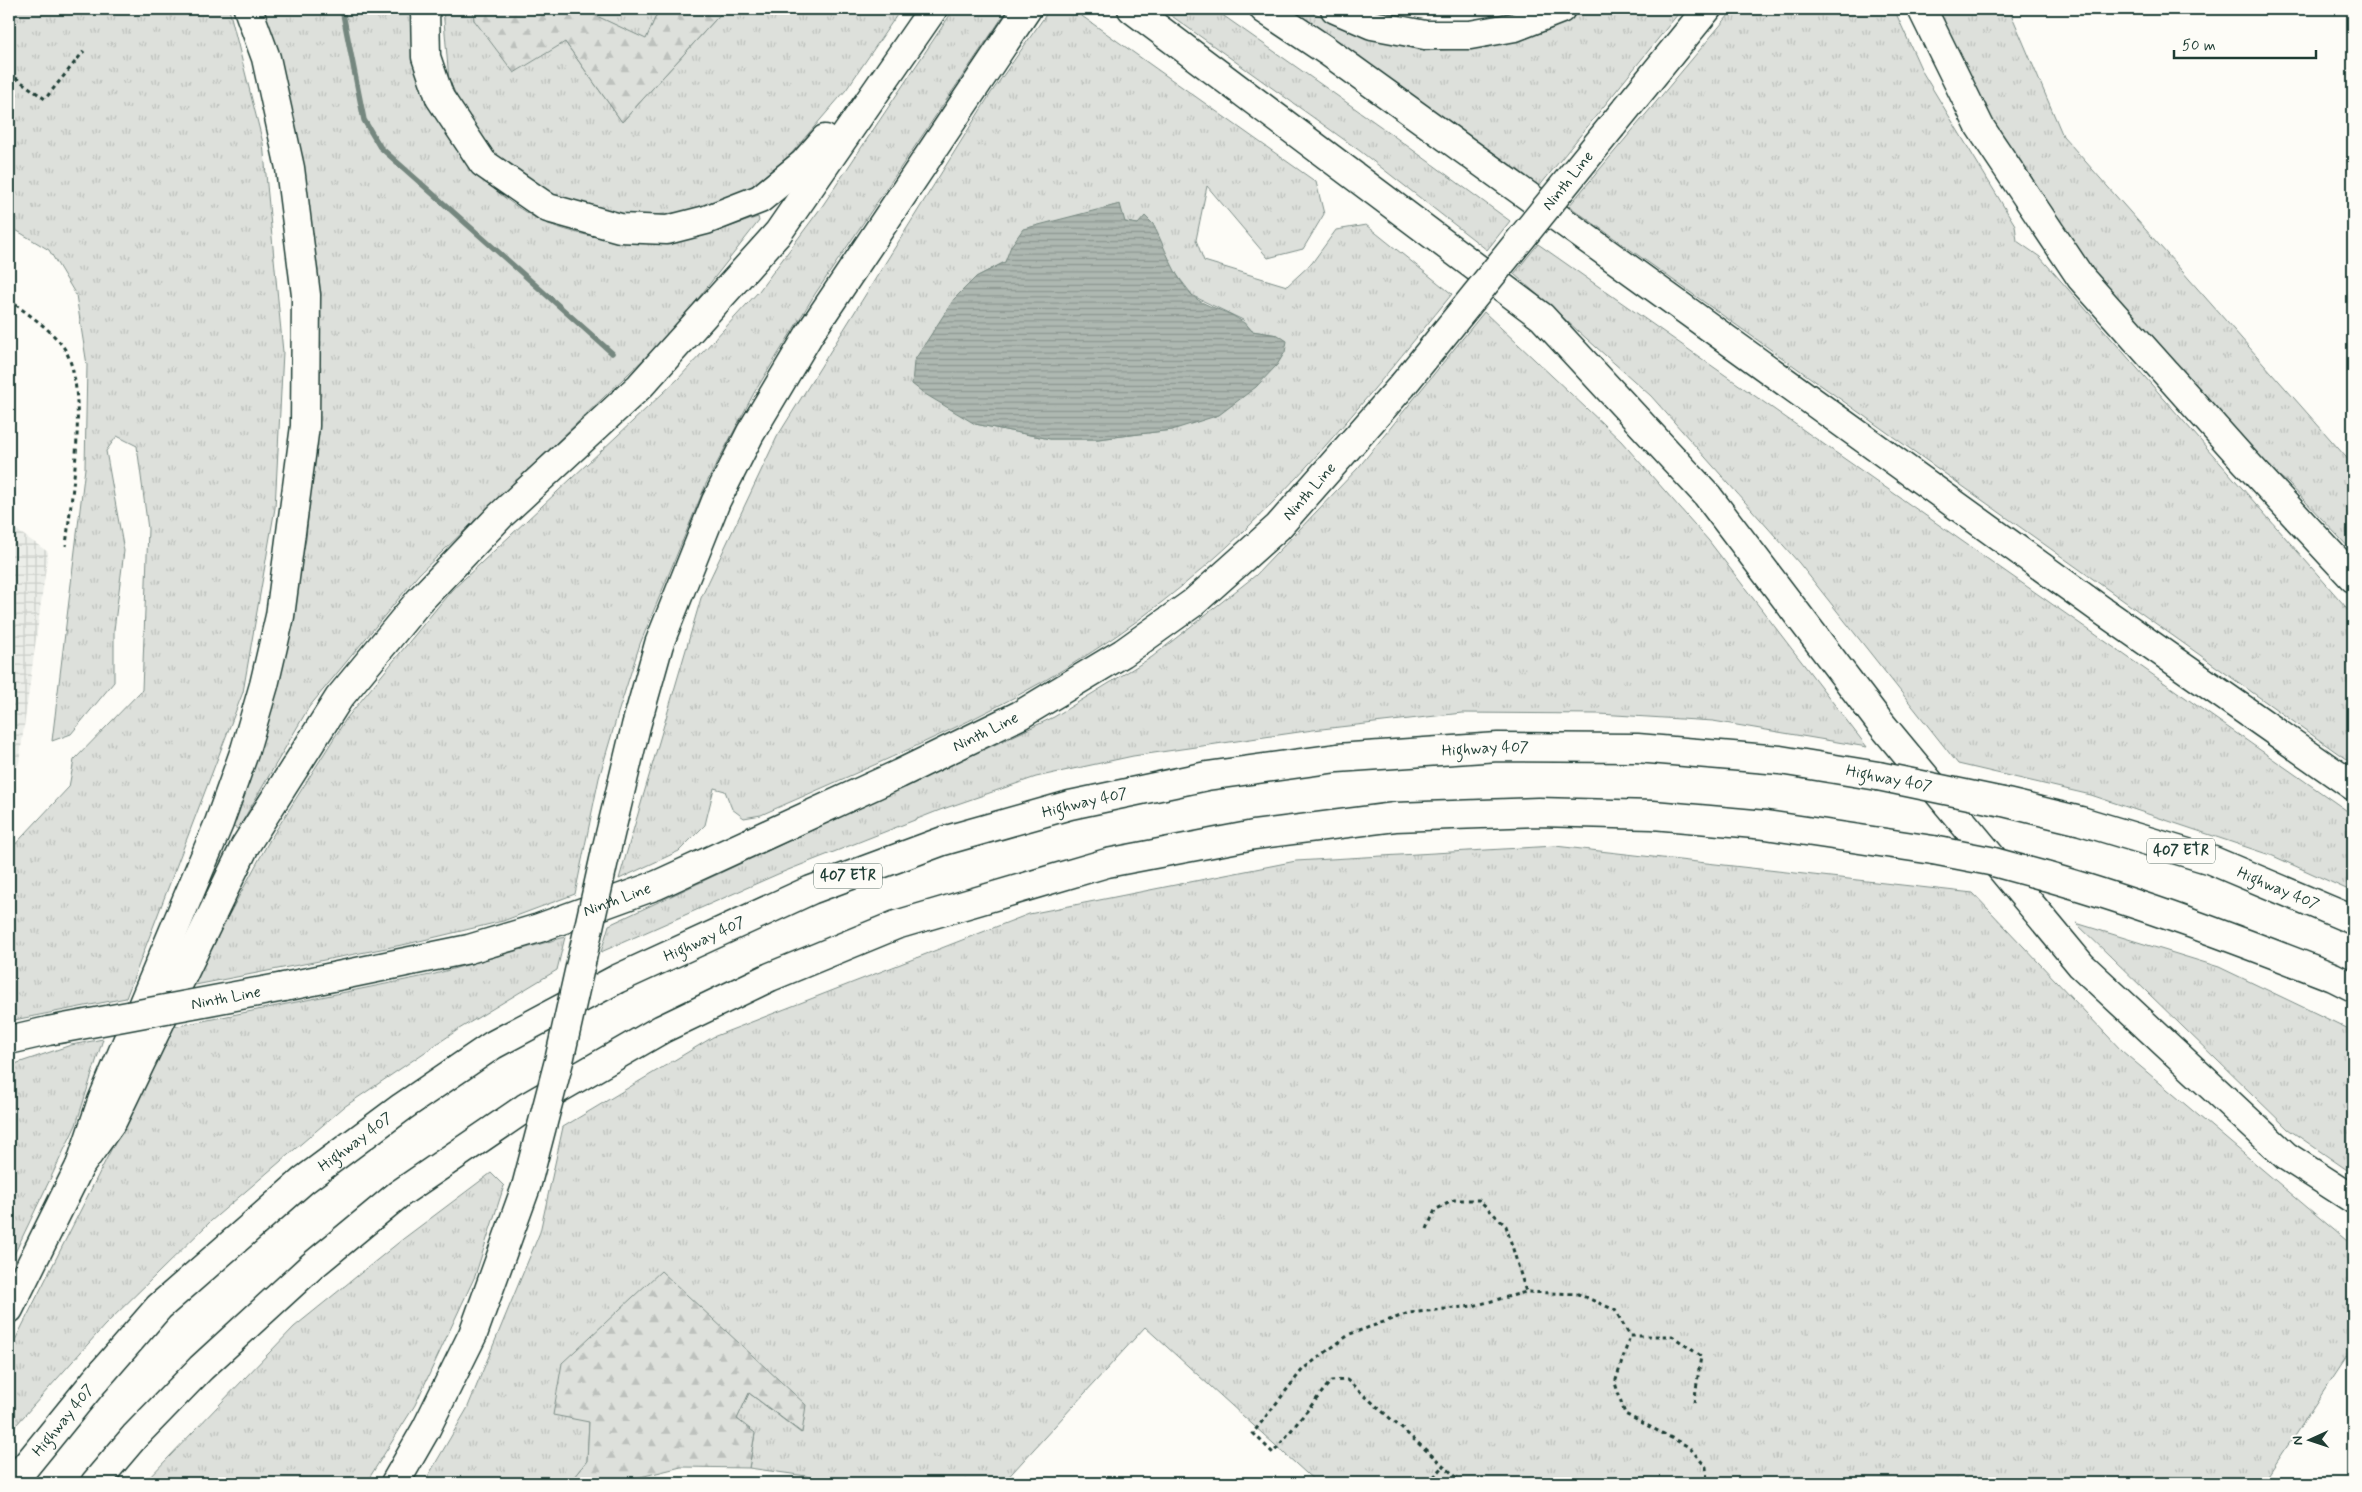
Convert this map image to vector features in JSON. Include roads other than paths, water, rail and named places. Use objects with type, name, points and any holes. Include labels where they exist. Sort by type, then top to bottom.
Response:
[{"type":"main road","points":[[9,1309],[80,1166],[102,1101],[219,823],[262,694],[280,616],[305,426],[306,295],[290,168],[266,58],[248,9]]},
{"type":"main road","points":[[425,9],[426,57],[440,98],[484,164],[548,208],[620,228],[668,230],[706,220],[760,199],[804,163],[933,9]]},
{"type":"main road","points":[[80,1166],[113,1120],[245,846],[339,698],[419,601],[501,515],[640,386],[778,233],[933,9]]},
{"type":"main road","points":[[395,1483],[426,1429],[473,1334],[526,1187],[558,1061],[636,726],[659,644],[716,501],[750,434],[810,333],[1027,9]]},
{"type":"main road","points":[[1132,9],[1542,317],[1707,496],[1878,720],[2081,965],[2286,1156],[2353,1199]]},
{"type":"main road","points":[[1264,9],[1327,51],[2100,609],[2353,786]]},
{"type":"main road","points":[[1335,9],[1372,25],[1425,35],[1470,36],[1515,27],[1561,9]]},
{"type":"main road","name":"Ninth Line","points":[[9,1040],[469,949],[539,928],[657,885],[899,774],[1020,715],[1123,653],[1193,603],[1278,527],[1402,386],[1707,9]]},
{"type":"main road","points":[[1922,9],[1980,127],[2081,278],[2241,457],[2353,578]]},
{"type":"main road","name":"Highway 407","points":[[12,1483],[94,1382],[159,1307],[304,1180],[402,1107],[494,1045],[617,979],[811,890],[943,841],[1070,805],[1207,776],[1337,758],[1498,747],[1637,748],[1780,760],[1878,776],[2003,802],[2081,821],[2211,860],[2353,920]]},
{"type":"main road","points":[[95,1483],[136,1436],[201,1368],[312,1266],[399,1194],[525,1108],[662,1029],[770,977],[896,925],[1107,863],[1254,835],[1395,818],[1538,812],[1653,815],[1766,825],[1933,850],[1990,861],[2118,896],[2333,977],[2353,987]]},
{"type":"waterway","points":[[342,9],[364,120],[380,147],[612,353]]}]
